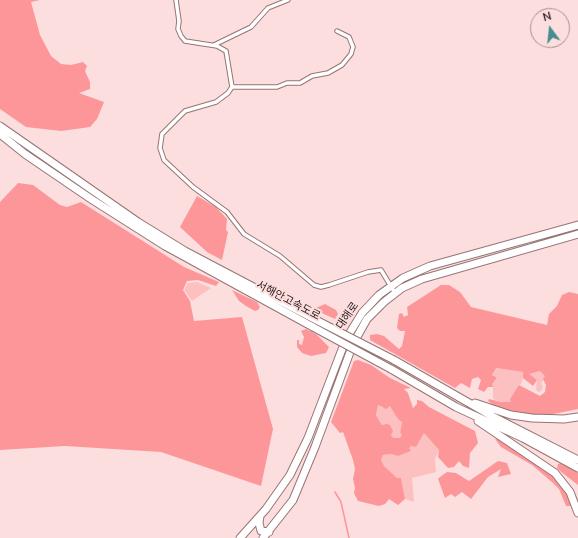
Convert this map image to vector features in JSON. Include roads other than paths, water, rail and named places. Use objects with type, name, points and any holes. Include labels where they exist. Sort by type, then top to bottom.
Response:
[{"type":"highway","name":"서해안고속도로","points":[[0,126],[144,226],[185,251],[316,324],[456,407],[523,438],[578,468]]},
{"type":"highway","name":"서해안고속도로","points":[[0,134],[25,154],[91,199],[165,246],[316,324],[394,360],[490,415],[578,460]]},
{"type":"highway","name":"대해로","points":[[240,538],[280,491],[300,457],[341,350],[350,330],[362,312],[391,286],[411,274],[430,266],[578,225]]},
{"type":"highway","name":"대해로","points":[[263,538],[288,507],[298,489],[357,335],[367,319],[395,293],[412,283],[434,274],[578,234]]},
{"type":"highway","points":[[460,398],[511,415],[532,418],[564,419],[578,417]]},
{"type":"highway","points":[[456,407],[555,473],[570,492],[578,513]]},
{"type":"highway","points":[[260,516],[259,528],[264,532],[269,532]]},
{"type":"street","points":[[176,0],[179,21],[178,29],[181,36],[186,41],[214,46],[226,51],[232,87],[228,93],[216,102],[186,111],[162,134],[160,148],[164,160],[193,187],[227,212],[244,234],[280,256],[314,285],[321,287],[329,286],[368,272],[381,270],[395,293]]},
{"type":"street","points":[[214,46],[250,27],[268,8],[288,0]]},
{"type":"street","points":[[232,87],[277,87],[287,83],[300,83],[312,76],[328,73],[342,65],[351,54],[353,47],[349,38],[337,32]]},
{"type":"waterway","points":[[335,492],[341,502],[349,538]]}]
